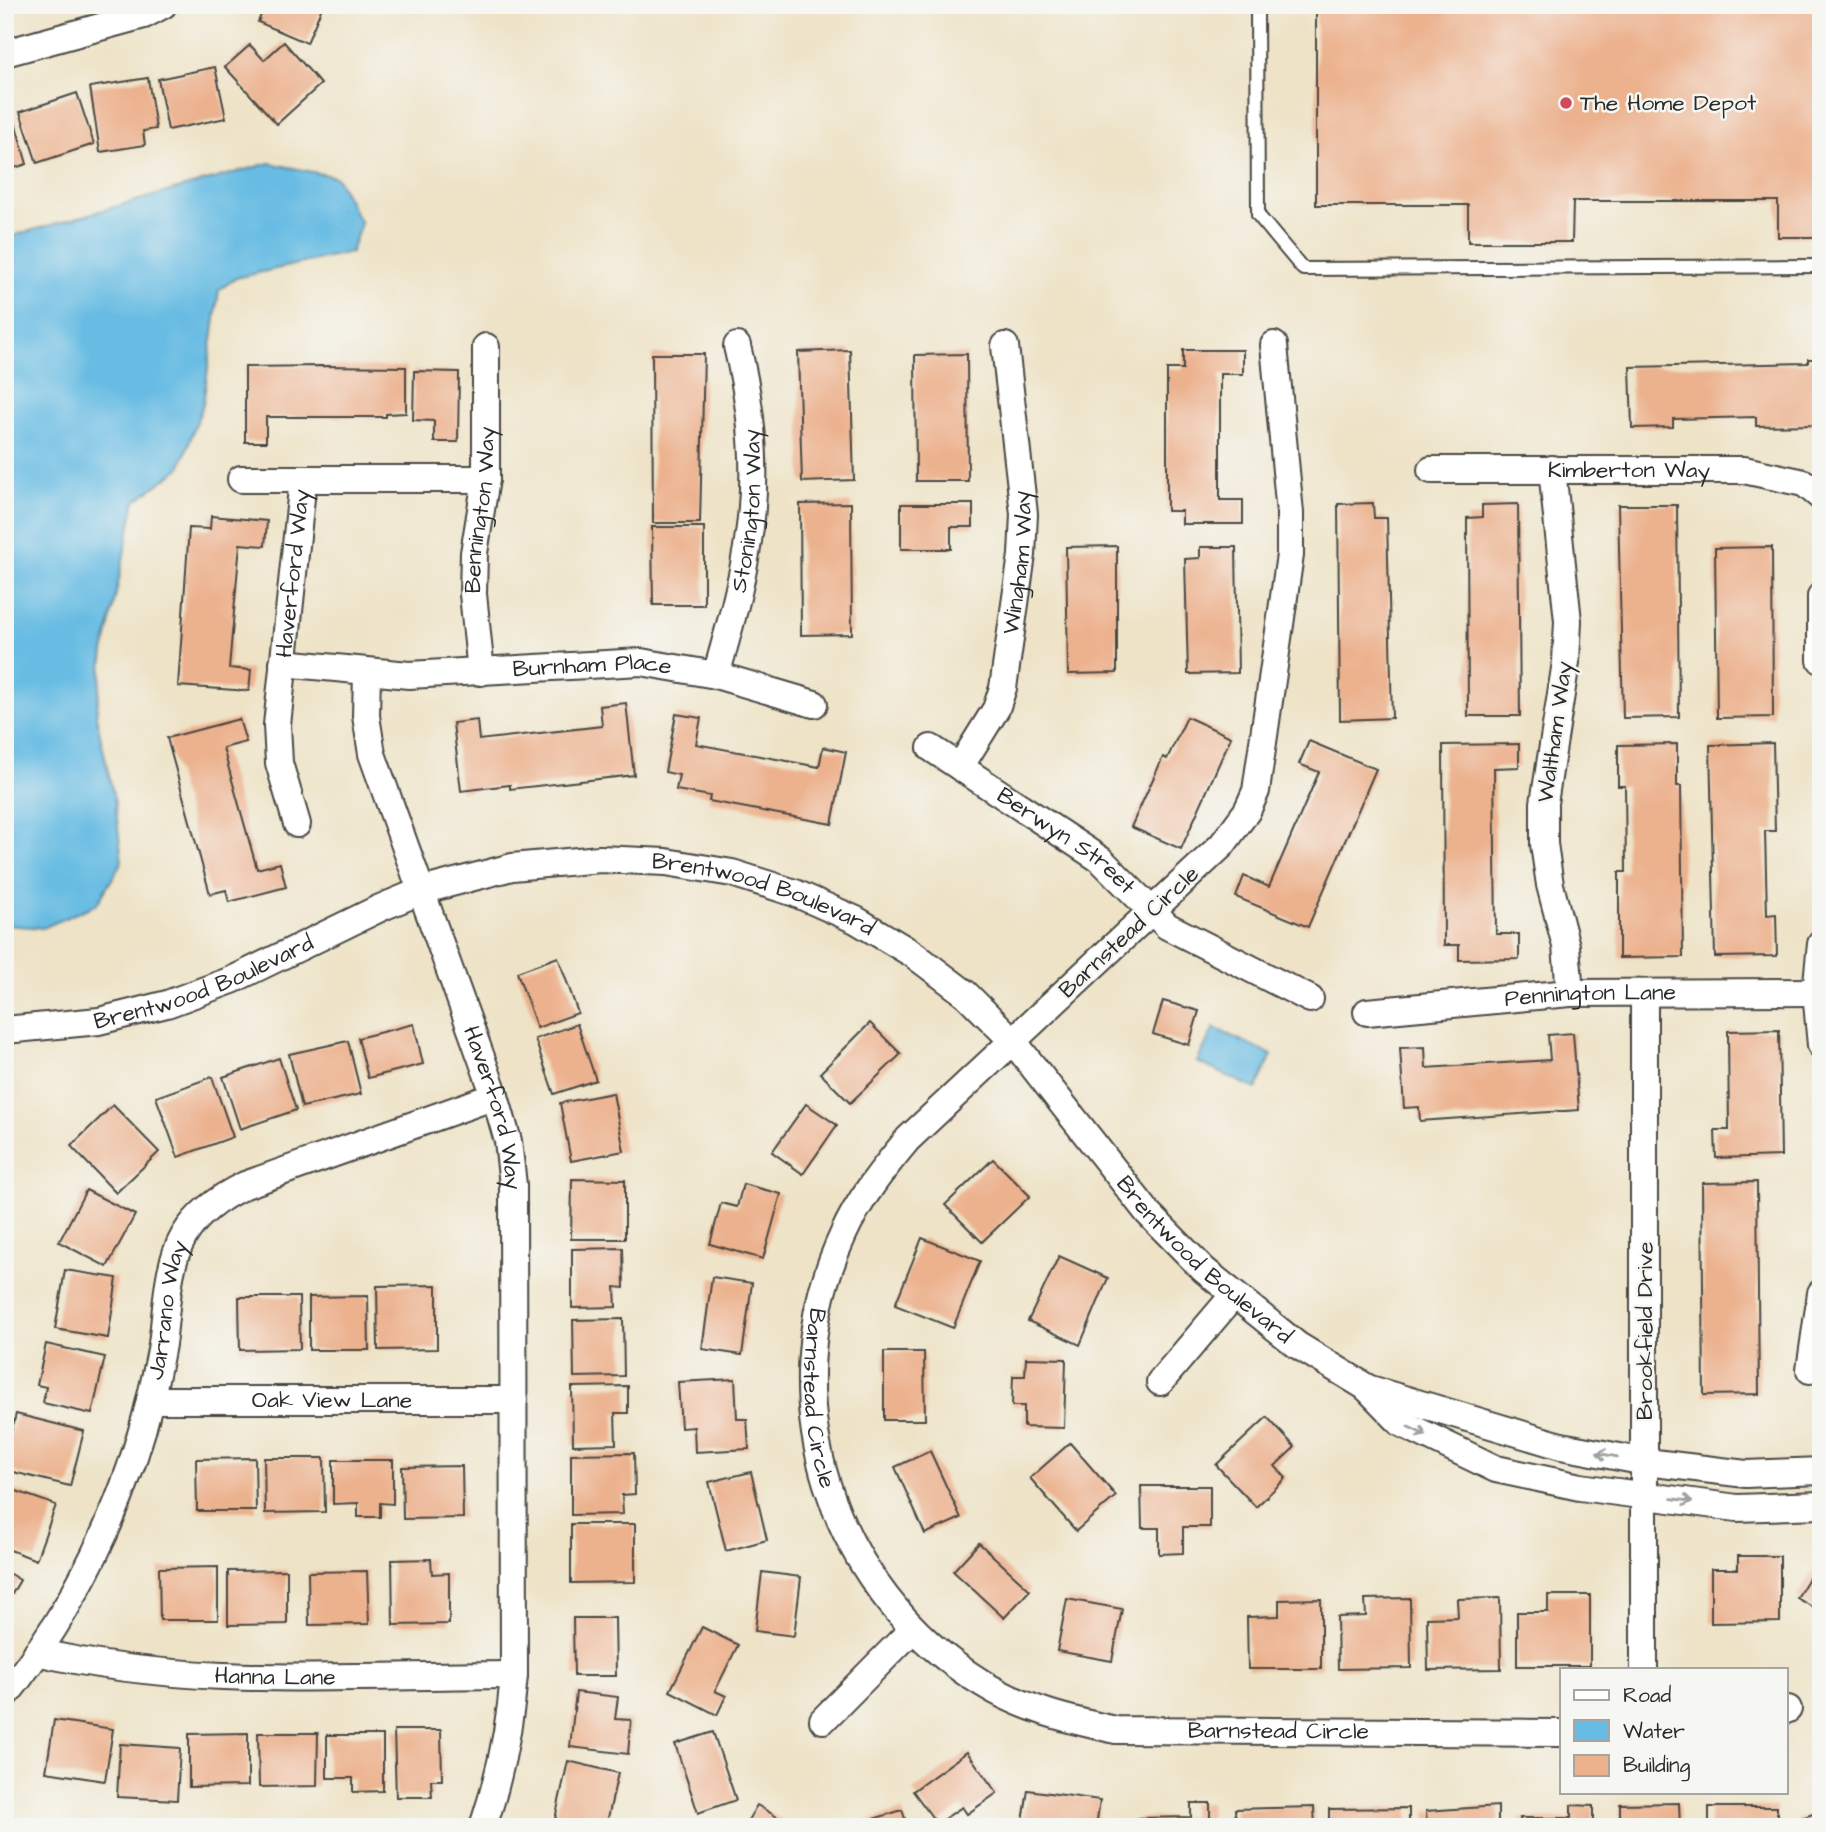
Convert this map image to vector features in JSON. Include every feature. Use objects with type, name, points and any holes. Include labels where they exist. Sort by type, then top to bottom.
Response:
[{"type":"street","points":[[5,54],[144,15],[163,5]]},
{"type":"street","name":"Barnstead Circle","points":[[1274,345],[1290,513],[1290,555],[1260,771],[1248,811],[1236,829],[1151,912],[908,1139],[878,1175],[842,1236],[825,1280],[815,1327],[810,1398],[816,1445],[827,1491],[845,1535],[869,1576],[912,1630],[943,1657],[983,1684],[1025,1705],[1069,1721],[1116,1730],[1560,1733]]},
{"type":"street","name":"Stonington Way","points":[[716,675],[741,589],[754,508],[754,447],[746,386],[737,346]]},
{"type":"street","name":"Wingham Way","points":[[960,767],[996,709],[1003,688],[1022,555],[1023,493],[1005,346]]},
{"type":"street","name":"Bennington Way","points":[[481,671],[473,580],[474,552],[486,479],[486,347]]},
{"type":"street","name":"Waltham Way","points":[[1552,469],[1568,621],[1566,662],[1544,803],[1544,844],[1550,885],[1566,946],[1570,993]]},
{"type":"street","name":"Kimberton Way","points":[[1431,470],[1744,470],[1804,483],[1821,497]]},
{"type":"street","points":[[241,479],[486,479]]},
{"type":"street","name":"Haverford Way","points":[[303,479],[283,663],[366,672],[366,716],[372,754],[495,1096],[508,1140],[513,1185],[514,1675],[511,1723],[501,1772],[483,1827]]},
{"type":"street","points":[[1821,596],[1821,660]]},
{"type":"street","name":"Burnham Place","points":[[366,672],[409,675],[641,662],[716,675],[814,704]]},
{"type":"street","points":[[283,663],[277,725],[279,763],[297,824]]},
{"type":"street","name":"Berwyn Street","points":[[931,748],[1101,860],[1151,912],[1185,937],[1310,999]]},
{"type":"street","name":"Brentwood Boulevard","points":[[5,1030],[99,1021],[167,1004],[232,980],[421,891],[512,866],[556,861],[666,862],[732,873],[795,892],[856,920],[902,947],[965,995],[1013,1041],[1148,1213],[1233,1296],[1297,1345],[1366,1387],[1401,1423],[1496,1469],[1580,1487],[1737,1508],[1821,1505]]},
{"type":"street","points":[[1821,944],[1816,992],[1821,1045]]},
{"type":"street","name":"Pennington Lane","points":[[1367,1012],[1570,993],[1816,992]]},
{"type":"street","name":"Brookfield Drive","points":[[1644,993],[1644,1668]]},
{"type":"street","name":"Jarrano Way","points":[[5,1696],[66,1607],[103,1536],[132,1461],[150,1400],[176,1254],[184,1236],[210,1206],[244,1185],[495,1096]]},
{"type":"street","points":[[1810,1370],[1821,1293]]},
{"type":"street","points":[[1160,1382],[1233,1296]]},
{"type":"street","name":"Brentwood Boulevard","points":[[1366,1387],[1561,1446],[1646,1462],[1746,1474],[1821,1471]]},
{"type":"street","name":"Oak View Lane","points":[[150,1400],[514,1400]]},
{"type":"street","points":[[823,1720],[912,1630]]},
{"type":"street","name":"Hanna Lane","points":[[37,1652],[141,1672],[209,1675],[514,1675]]},
{"type":"lane","points":[[1257,5],[1258,215],[1303,269],[1821,267]]},
{"type":"water","points":[[269,163],[336,177],[361,223],[351,252],[236,278],[219,290],[203,404],[180,468],[135,501],[104,652],[96,716],[115,803],[122,862],[97,904],[43,928],[5,925],[5,238]]},
{"type":"water","points":[[1214,1028],[1272,1055],[1256,1089],[1197,1062]]},
{"type":"building","points":[[265,5],[323,5],[307,43],[258,22]]},
{"type":"building","name":"The Home Depot","points":[[1316,5],[1821,5],[1821,237],[1778,237],[1778,201],[1573,201],[1572,242],[1468,242],[1468,205],[1316,205]]},
{"type":"building","points":[[284,42],[321,84],[277,124],[225,67],[250,45],[264,60]]},
{"type":"building","points":[[215,67],[226,118],[168,130],[158,79]]},
{"type":"building","points":[[148,78],[156,129],[143,131],[145,145],[100,152],[90,87]]},
{"type":"building","points":[[77,93],[94,144],[37,163],[20,112]]},
{"type":"building","points":[[12,112],[27,164],[5,171],[5,114]]},
{"type":"building","points":[[850,350],[854,480],[802,482],[798,352]]},
{"type":"building","points":[[1183,350],[1243,350],[1243,374],[1220,374],[1220,500],[1243,500],[1243,524],[1182,524],[1182,511],[1167,511],[1167,369],[1183,369]]},
{"type":"building","points":[[652,354],[704,354],[700,523],[653,523]]},
{"type":"building","points":[[967,354],[968,481],[916,481],[915,355]]},
{"type":"building","points":[[1808,359],[1821,359],[1821,425],[1756,426],[1756,417],[1673,419],[1673,427],[1632,428],[1630,367],[1808,363]]},
{"type":"building","points":[[245,367],[406,367],[406,413],[386,414],[386,417],[266,417],[266,442],[245,442]]},
{"type":"building","points":[[414,371],[459,372],[458,442],[434,442],[434,421],[413,420]]},
{"type":"building","points":[[851,503],[852,634],[801,635],[800,504]]},
{"type":"building","points":[[1373,503],[1374,518],[1387,518],[1392,718],[1340,720],[1338,504]]},
{"type":"building","points":[[901,504],[973,504],[973,527],[951,527],[951,549],[901,549]]},
{"type":"building","points":[[1518,504],[1520,716],[1468,716],[1467,518],[1482,517],[1482,505]]},
{"type":"building","points":[[1618,505],[1677,505],[1679,717],[1623,718]]},
{"type":"building","points":[[211,516],[267,521],[265,546],[240,544],[229,668],[251,670],[249,691],[178,686],[189,528],[210,529]]},
{"type":"building","points":[[652,527],[704,527],[704,605],[653,605]]},
{"type":"building","points":[[1117,546],[1117,673],[1068,674],[1066,547]]},
{"type":"building","points":[[1200,547],[1236,547],[1238,673],[1188,674],[1185,559],[1200,558]]},
{"type":"building","points":[[1772,547],[1773,717],[1717,718],[1715,548]]},
{"type":"building","points":[[626,703],[634,775],[510,789],[510,785],[461,791],[453,723],[477,720],[479,740],[602,726],[600,706]]},
{"type":"building","points":[[676,714],[701,718],[696,744],[819,767],[823,747],[846,752],[832,824],[709,801],[710,796],[676,790],[679,775],[665,772]]},
{"type":"building","points":[[1187,717],[1231,737],[1181,849],[1131,827],[1163,757],[1167,759]]},
{"type":"building","points":[[239,719],[246,742],[223,748],[257,869],[280,863],[286,887],[229,902],[226,890],[210,894],[167,738]]},
{"type":"building","points":[[1309,741],[1376,769],[1308,927],[1236,897],[1244,876],[1269,887],[1319,772],[1299,764]]},
{"type":"building","points":[[1773,743],[1775,831],[1765,831],[1767,915],[1776,914],[1777,956],[1715,957],[1710,745]]},
{"type":"building","points":[[1519,744],[1519,767],[1494,768],[1496,934],[1519,934],[1519,959],[1459,960],[1459,945],[1444,945],[1443,745]]},
{"type":"building","points":[[1677,744],[1677,786],[1681,786],[1683,957],[1619,958],[1619,872],[1626,872],[1625,786],[1618,786],[1618,745]]},
{"type":"building","points":[[558,957],[578,1013],[537,1028],[517,972]]},
{"type":"building","points":[[1163,1001],[1199,1011],[1189,1045],[1153,1034]]},
{"type":"building","points":[[870,1023],[901,1054],[850,1103],[820,1073]]},
{"type":"building","points":[[414,1024],[423,1064],[368,1078],[358,1038]]},
{"type":"building","points":[[577,1024],[596,1080],[554,1094],[535,1039]]},
{"type":"building","points":[[1779,1030],[1781,1156],[1716,1158],[1715,1130],[1729,1130],[1728,1031]]},
{"type":"building","points":[[1573,1033],[1579,1110],[1420,1121],[1419,1107],[1404,1108],[1400,1048],[1425,1047],[1426,1068],[1550,1060],[1548,1035]]},
{"type":"building","points":[[348,1041],[361,1094],[302,1107],[289,1054]]},
{"type":"building","points":[[279,1058],[296,1110],[240,1129],[223,1077]]},
{"type":"building","points":[[212,1077],[233,1137],[178,1157],[156,1097]]},
{"type":"building","points":[[613,1093],[624,1151],[571,1161],[560,1103]]},
{"type":"building","points":[[806,1104],[837,1125],[803,1174],[772,1152]]},
{"type":"building","points":[[113,1105],[159,1152],[116,1193],[71,1146]]},
{"type":"building","points":[[993,1159],[1030,1196],[982,1242],[945,1205]]},
{"type":"building","points":[[572,1179],[625,1180],[625,1239],[571,1239]]},
{"type":"building","points":[[1757,1182],[1759,1394],[1704,1395],[1702,1183]]},
{"type":"building","points":[[743,1184],[781,1194],[763,1259],[710,1244],[721,1203],[737,1207]]},
{"type":"building","points":[[86,1190],[135,1215],[107,1267],[59,1242]]},
{"type":"building","points":[[922,1238],[980,1261],[953,1328],[895,1305]]},
{"type":"building","points":[[623,1248],[624,1288],[615,1287],[616,1307],[572,1308],[572,1249]]},
{"type":"building","points":[[1059,1256],[1108,1278],[1080,1345],[1028,1321]]},
{"type":"building","points":[[65,1270],[117,1278],[108,1338],[55,1329]]},
{"type":"building","points":[[712,1277],[752,1283],[742,1355],[702,1349]]},
{"type":"building","points":[[437,1285],[437,1349],[378,1350],[377,1286]]},
{"type":"building","points":[[368,1296],[369,1350],[309,1350],[309,1297]]},
{"type":"building","points":[[239,1297],[299,1297],[300,1349],[240,1350]]},
{"type":"building","points":[[623,1319],[624,1376],[574,1377],[573,1320]]},
{"type":"building","points":[[46,1344],[105,1357],[92,1414],[43,1403],[46,1387],[37,1385]]},
{"type":"building","points":[[884,1352],[924,1352],[925,1420],[884,1420]]},
{"type":"building","points":[[1026,1358],[1066,1359],[1064,1428],[1024,1427],[1024,1406],[1012,1406],[1013,1376],[1025,1376]]},
{"type":"building","points":[[735,1379],[737,1419],[747,1419],[749,1449],[695,1452],[694,1427],[681,1428],[678,1382]]},
{"type":"building","points":[[628,1386],[628,1413],[615,1413],[616,1444],[573,1445],[572,1387]]},
{"type":"building","points":[[16,1414],[84,1431],[70,1486],[5,1470],[5,1455]]},
{"type":"building","points":[[1267,1417],[1295,1447],[1275,1466],[1286,1478],[1256,1507],[1216,1465]]},
{"type":"building","points":[[1070,1443],[1116,1496],[1076,1531],[1030,1478]]},
{"type":"building","points":[[930,1451],[961,1518],[925,1534],[895,1467]]},
{"type":"building","points":[[634,1453],[635,1494],[622,1495],[623,1514],[571,1515],[571,1454]]},
{"type":"building","points":[[255,1458],[256,1511],[197,1511],[196,1459]]},
{"type":"building","points":[[264,1458],[324,1458],[325,1512],[265,1513]]},
{"type":"building","points":[[333,1460],[393,1460],[393,1504],[380,1503],[380,1517],[358,1517],[358,1503],[333,1504]]},
{"type":"building","points":[[462,1466],[463,1518],[403,1519],[402,1467]]},
{"type":"building","points":[[751,1472],[767,1540],[726,1551],[709,1482]]},
{"type":"building","points":[[1141,1486],[1210,1486],[1210,1527],[1183,1527],[1183,1553],[1159,1554],[1159,1528],[1142,1528]]},
{"type":"building","points":[[5,1487],[56,1505],[36,1560],[5,1548]]},
{"type":"building","points":[[571,1524],[635,1524],[635,1582],[571,1583]]},
{"type":"building","points":[[979,1543],[1030,1590],[1004,1618],[953,1571]]},
{"type":"building","points":[[1738,1556],[1780,1556],[1780,1622],[1711,1623],[1711,1569],[1738,1569]]},
{"type":"building","points":[[1821,1558],[1821,1612],[1797,1598]]},
{"type":"building","points":[[431,1559],[432,1574],[449,1573],[449,1624],[393,1625],[392,1560]]},
{"type":"building","points":[[218,1567],[218,1620],[160,1620],[159,1568]]},
{"type":"building","points":[[287,1570],[287,1624],[228,1625],[228,1571]]},
{"type":"building","points":[[5,1571],[20,1580],[5,1606]]},
{"type":"building","points":[[367,1571],[369,1624],[309,1625],[308,1572]]},
{"type":"building","points":[[762,1572],[801,1577],[794,1636],[755,1631]]},
{"type":"building","points":[[1548,1595],[1590,1595],[1590,1666],[1517,1666],[1517,1612],[1548,1612]]},
{"type":"building","points":[[1410,1598],[1411,1668],[1338,1669],[1337,1617],[1366,1616],[1365,1599]]},
{"type":"building","points":[[1500,1598],[1501,1669],[1428,1670],[1427,1618],[1458,1617],[1457,1599]]},
{"type":"building","points":[[1067,1599],[1122,1609],[1112,1661],[1057,1651]]},
{"type":"building","points":[[1321,1599],[1321,1669],[1248,1669],[1247,1617],[1279,1616],[1279,1600]]},
{"type":"building","points":[[573,1618],[615,1618],[616,1676],[574,1676]]},
{"type":"building","points":[[702,1627],[738,1645],[715,1691],[726,1696],[717,1715],[670,1691]]},
{"type":"building","points":[[576,1692],[618,1697],[615,1719],[631,1720],[628,1754],[570,1747]]},
{"type":"building","points":[[54,1720],[113,1729],[105,1781],[46,1772]]},
{"type":"building","points":[[394,1730],[441,1730],[442,1780],[431,1780],[432,1797],[396,1797]]},
{"type":"building","points":[[713,1732],[736,1800],[698,1813],[675,1744]]},
{"type":"building","points":[[248,1733],[248,1786],[189,1787],[189,1734]]},
{"type":"building","points":[[258,1733],[318,1733],[317,1786],[259,1787]]},
{"type":"building","points":[[327,1735],[383,1735],[383,1791],[353,1792],[353,1778],[327,1778]]},
{"type":"building","points":[[120,1744],[180,1748],[177,1800],[117,1797]]},
{"type":"building","points":[[967,1752],[997,1793],[967,1814],[962,1807],[937,1824],[913,1791]]},
{"type":"building","points":[[568,1761],[618,1773],[606,1827],[589,1827],[555,1819]]},
{"type":"building","points":[[1028,1790],[1100,1800],[1096,1827],[1022,1827]]},
{"type":"building","points":[[1191,1803],[1210,1803],[1210,1827],[1138,1827],[1137,1818],[1191,1817]]},
{"type":"building","points":[[1679,1803],[1680,1827],[1620,1827],[1620,1804]]},
{"type":"building","points":[[757,1805],[794,1827],[744,1827]]},
{"type":"building","points":[[1571,1805],[1593,1806],[1593,1827],[1520,1827],[1520,1818],[1571,1818]]},
{"type":"building","points":[[1498,1806],[1498,1827],[1427,1827],[1426,1811]]},
{"type":"building","points":[[1314,1807],[1315,1827],[1236,1827],[1235,1809]]},
{"type":"building","points":[[1709,1807],[1777,1807],[1777,1827],[1709,1827]]},
{"type":"building","points":[[1409,1808],[1409,1827],[1329,1827],[1329,1809]]},
{"type":"building","points":[[902,1810],[908,1827],[851,1827],[851,1826]]},
{"type":"building","points":[[1821,1811],[1821,1827],[1798,1827],[1796,1820]]},
{"type":"place","name":"The Home Depot","points":[[1566,103]]}]
